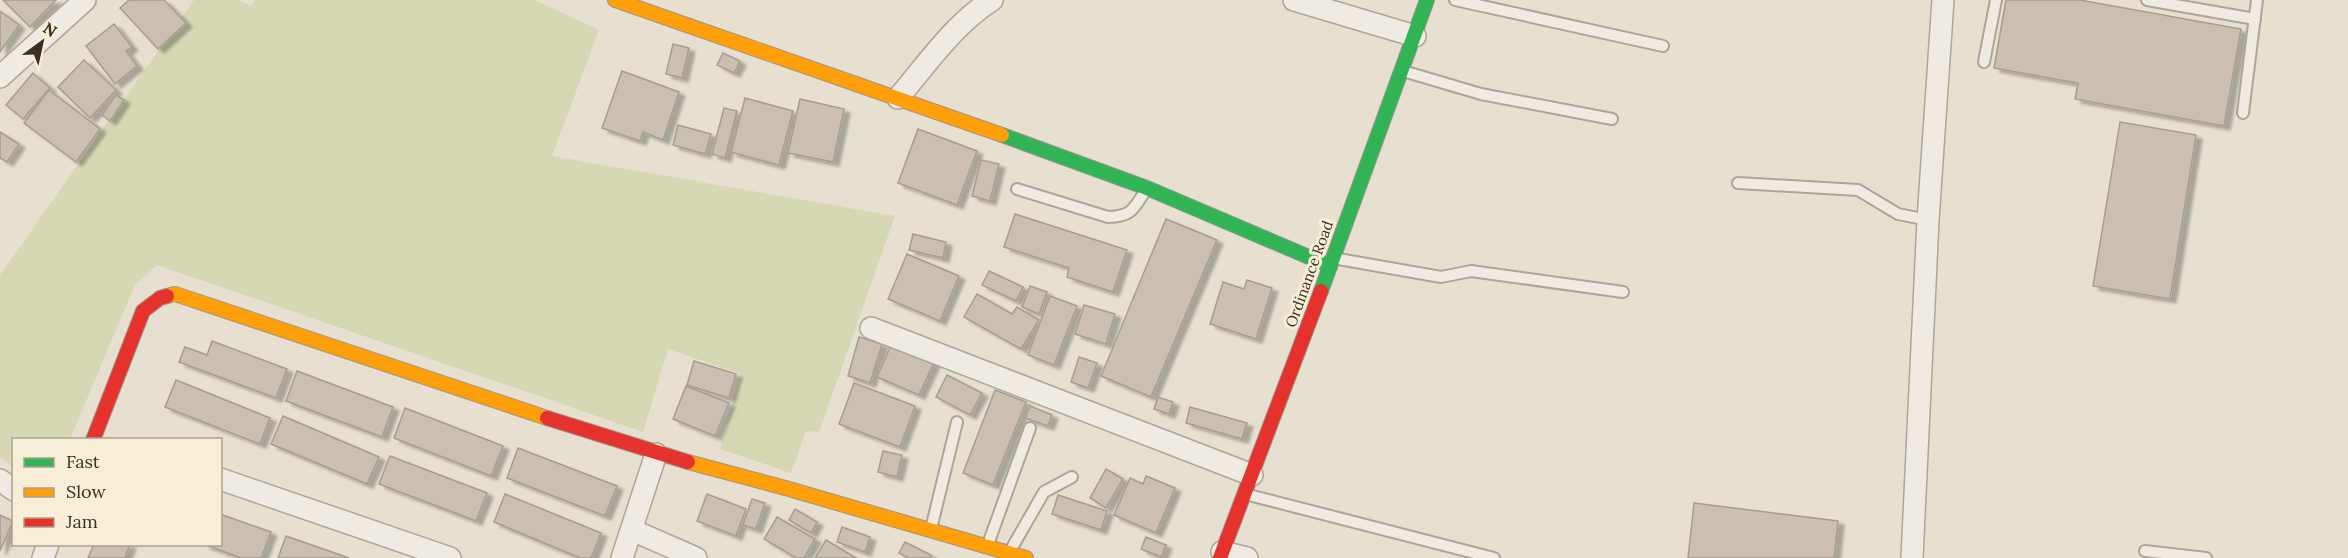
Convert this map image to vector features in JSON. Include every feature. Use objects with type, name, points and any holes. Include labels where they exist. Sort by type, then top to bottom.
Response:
[{"type":"street","points":[[0,77],[85,0]]},
{"type":"street","points":[[615,0],[898,98],[1147,188],[1332,262]]},
{"type":"street","points":[[898,98],[977,9],[992,0]]},
{"type":"street","points":[[1294,0],[1415,36]]},
{"type":"street","name":"Ordinance Road","points":[[1221,555],[1332,262],[1427,0]]},
{"type":"street","points":[[1912,558],[1928,220],[1943,0]]},
{"type":"street","points":[[100,438],[143,311],[160,298],[175,294],[656,454],[789,489],[1026,558]]},
{"type":"street","points":[[871,328],[1248,484]]},
{"type":"street","points":[[622,558],[656,454]]},
{"type":"street","points":[[222,480],[450,558]]},
{"type":"street","points":[[632,530],[696,558]]},
{"type":"street","points":[[1221,555],[1247,558]]},
{"type":"lane","points":[[1455,0],[1663,46]]},
{"type":"lane","points":[[1983,62],[1996,0]]},
{"type":"lane","points":[[2148,0],[2255,19]]},
{"type":"lane","points":[[2243,112],[2257,0]]},
{"type":"lane","points":[[1402,71],[1481,94],[1611,119]]},
{"type":"lane","points":[[1738,183],[1858,190],[1898,214],[1928,220]]},
{"type":"lane","points":[[1017,189],[1108,217],[1123,216],[1131,212],[1147,188]]},
{"type":"lane","points":[[1332,262],[1441,277],[1471,272],[1623,292]]},
{"type":"lane","points":[[931,531],[957,422]]},
{"type":"lane","points":[[987,547],[1030,428]]},
{"type":"lane","points":[[1008,553],[1044,492],[1072,477]]},
{"type":"lane","points":[[1248,484],[1494,558]]},
{"type":"lane","points":[[2145,551],[2206,558]]},
{"type":"green space","points":[[194,0],[239,0],[251,6],[255,0],[535,0],[599,30],[552,156],[895,216],[819,432],[806,431],[791,473],[720,449],[741,374],[668,349],[643,432],[157,265],[135,285],[70,438],[12,438],[12,465],[0,457],[0,275]]},
{"type":"building","points":[[3,0],[56,0],[30,27]]},
{"type":"building","points":[[129,0],[164,0],[186,23],[158,49],[120,8]]},
{"type":"building","points":[[2006,0],[2080,0],[2241,29],[2224,126],[2075,99],[2078,83],[1994,68]]},
{"type":"building","points":[[0,11],[19,25],[0,52]]},
{"type":"building","points":[[114,24],[132,47],[126,51],[137,66],[115,84],[86,46]]},
{"type":"building","points":[[673,44],[689,48],[682,78],[666,74]]},
{"type":"building","points":[[723,53],[740,61],[734,73],[717,65]]},
{"type":"building","points":[[84,60],[116,90],[90,118],[58,87]]},
{"type":"building","points":[[622,71],[679,92],[663,140],[643,132],[640,141],[602,128]]},
{"type":"building","points":[[33,73],[50,88],[23,119],[6,105]]},
{"type":"building","points":[[49,90],[100,129],[76,162],[24,123]]},
{"type":"building","points":[[116,95],[124,100],[110,121],[102,115]]},
{"type":"building","points":[[745,98],[793,111],[779,165],[731,152]]},
{"type":"building","points":[[800,99],[844,109],[833,162],[788,153]]},
{"type":"building","points":[[724,108],[737,111],[725,158],[712,154]]},
{"type":"building","points":[[2120,122],[2196,135],[2170,299],[2093,286]]},
{"type":"building","points":[[678,125],[711,134],[705,154],[673,145]]},
{"type":"building","points":[[918,129],[977,151],[957,205],[898,183]]},
{"type":"building","points":[[0,132],[19,144],[7,162],[0,158]]},
{"type":"building","points":[[981,160],[999,164],[990,201],[972,196]]},
{"type":"building","points":[[1015,214],[1127,250],[1113,292],[1067,277],[1069,268],[1004,247]]},
{"type":"building","points":[[1166,219],[1217,240],[1151,397],[1101,376]]},
{"type":"building","points":[[913,234],[946,242],[943,258],[909,250]]},
{"type":"building","points":[[907,254],[959,276],[940,321],[888,299]]},
{"type":"building","points":[[989,271],[1023,287],[1016,301],[982,285]]},
{"type":"building","points":[[1247,280],[1272,288],[1256,339],[1210,324],[1223,282],[1244,289]]},
{"type":"building","points":[[1030,286],[1047,292],[1039,314],[1022,307]]},
{"type":"building","points":[[977,294],[1012,314],[1017,307],[1039,320],[1021,349],[964,317]]},
{"type":"building","points":[[1050,296],[1077,306],[1054,365],[1028,355]]},
{"type":"building","points":[[1084,305],[1115,314],[1106,344],[1075,334]]},
{"type":"building","points":[[859,337],[882,344],[870,383],[848,376]]},
{"type":"building","points":[[212,341],[287,369],[276,398],[179,362],[185,347],[207,355]]},
{"type":"building","points":[[893,341],[935,360],[919,395],[877,377]]},
{"type":"building","points":[[1079,357],[1097,363],[1088,388],[1071,382]]},
{"type":"building","points":[[694,361],[736,374],[729,398],[687,385]]},
{"type":"building","points":[[297,371],[393,407],[382,437],[286,401]]},
{"type":"building","points":[[947,375],[982,393],[970,415],[936,397]]},
{"type":"building","points":[[176,380],[270,418],[260,444],[165,407]]},
{"type":"building","points":[[854,383],[915,406],[900,447],[839,424]]},
{"type":"building","points":[[686,386],[729,403],[715,436],[673,419]]},
{"type":"building","points":[[995,390],[1026,402],[993,485],[963,473]]},
{"type":"building","points":[[1158,397],[1173,402],[1169,414],[1154,409]]},
{"type":"building","points":[[1030,406],[1052,415],[1048,426],[1025,418]]},
{"type":"building","points":[[1190,407],[1247,423],[1242,439],[1186,423]]},
{"type":"building","points":[[405,408],[503,446],[491,476],[394,438]]},
{"type":"building","points":[[283,416],[379,457],[367,484],[271,444]]},
{"type":"building","points":[[518,448],[617,486],[605,516],[507,478]]},
{"type":"building","points":[[883,451],[902,455],[897,477],[878,472]]},
{"type":"building","points":[[390,456],[487,493],[476,521],[379,484]]},
{"type":"building","points":[[1106,469],[1123,479],[1106,508],[1090,498]]},
{"type":"building","points":[[1146,476],[1175,488],[1156,533],[1114,515],[1130,478],[1143,484]]},
{"type":"building","points":[[505,494],[601,533],[591,558],[580,558],[494,522]]},
{"type":"building","points":[[707,494],[746,509],[736,536],[697,521]]},
{"type":"building","points":[[1058,495],[1107,511],[1101,530],[1052,514]]},
{"type":"building","points":[[752,499],[765,503],[756,529],[743,525]]},
{"type":"building","points":[[1694,503],[1838,521],[1834,558],[1688,558]]},
{"type":"building","points":[[795,509],[817,522],[811,533],[789,520]]},
{"type":"building","points":[[0,515],[12,521],[12,523],[0,551]]},
{"type":"building","points":[[222,515],[271,532],[261,558],[241,558],[208,546],[222,546]]},
{"type":"building","points":[[777,517],[815,539],[804,558],[796,558],[764,539]]},
{"type":"building","points":[[842,527],[870,537],[865,552],[837,542]]},
{"type":"building","points":[[286,536],[349,558],[278,558]]},
{"type":"building","points":[[1146,537],[1166,545],[1161,557],[1141,549]]},
{"type":"building","points":[[826,540],[856,558],[815,558]]},
{"type":"building","points":[[905,542],[931,555],[929,558],[908,558],[899,553]]},
{"type":"building","points":[[93,546],[129,546],[125,558],[88,558]]},
{"type":"traffic: fast","points":[[1321,291],[1427,0]]},
{"type":"traffic: fast","points":[[1002,135],[1147,188],[1330,266]]},
{"type":"traffic: slow","points":[[615,0],[1002,135]]},
{"type":"traffic: slow","points":[[167,296],[175,294],[547,418]]},
{"type":"traffic: slow","points":[[688,462],[1026,558]]},
{"type":"traffic: jam","points":[[1220,558],[1321,291]]},
{"type":"traffic: jam","points":[[94,438],[143,311],[160,298],[167,296]]},
{"type":"traffic: jam","points":[[547,418],[688,462]]}]
